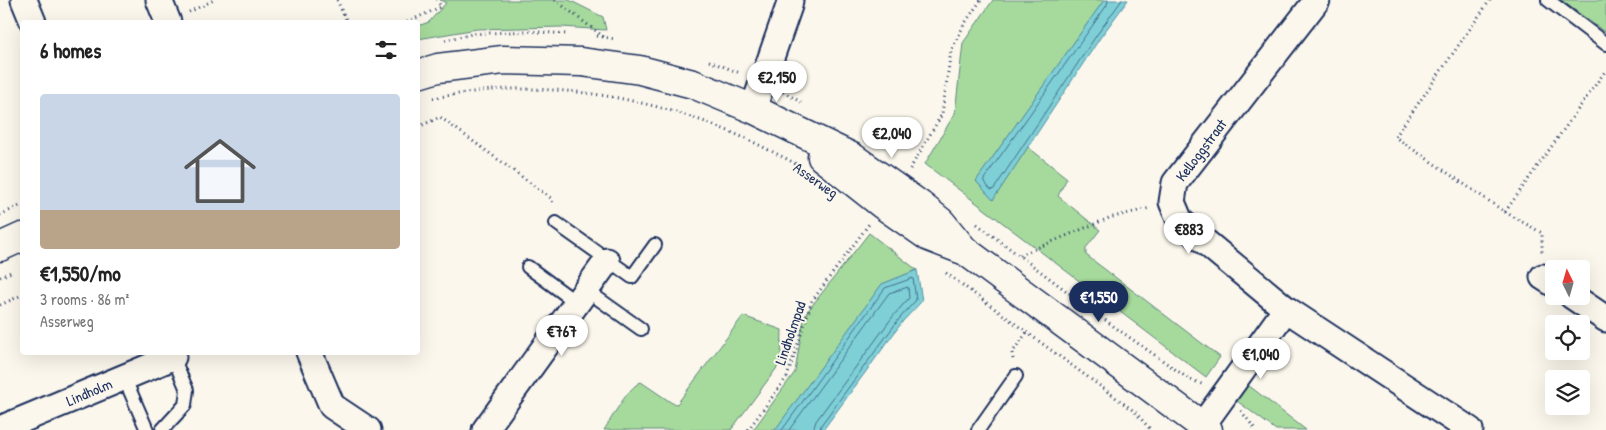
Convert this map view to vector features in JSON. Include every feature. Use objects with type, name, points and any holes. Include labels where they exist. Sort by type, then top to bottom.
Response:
[{"type":"street","points":[[24,0],[32,20]]},
{"type":"street","points":[[159,0],[167,20]]},
{"type":"street","points":[[753,109],[790,0]]},
{"type":"street","name":"Kelloggstraat","points":[[1317,0],[1175,183],[1172,202],[1180,221],[1286,309],[1470,430]]},
{"type":"street","name":"Asserweg","points":[[420,73],[438,68],[503,60],[581,62],[640,70],[694,84],[753,109],[779,122],[862,189],[929,237],[964,250],[1203,429]]},
{"type":"street","points":[[0,247],[20,238]]},
{"type":"street","points":[[485,430],[607,261]]},
{"type":"street","points":[[1585,305],[1606,319]]},
{"type":"street","points":[[1203,429],[1286,309]]},
{"type":"street","name":"Lindholm","points":[[0,429],[172,355]]},
{"type":"street","points":[[310,355],[332,406],[368,430]]},
{"type":"lane","points":[[1548,0],[1606,44]]},
{"type":"lane","points":[[556,223],[632,277],[655,245]]},
{"type":"lane","points":[[528,267],[641,329]]},
{"type":"lane","points":[[162,430],[185,405],[187,390],[172,355]]},
{"type":"lane","points":[[978,430],[1016,376]]},
{"type":"lane","points":[[124,377],[148,430]]},
{"type":"path","points":[[337,0],[346,20]]},
{"type":"path","points":[[412,20],[441,7],[437,0]]},
{"type":"path","points":[[555,0],[605,37]]},
{"type":"path","points":[[908,172],[942,114],[952,51],[965,23],[981,0]]},
{"type":"path","points":[[1490,0],[1395,136],[1505,212],[1542,233],[1545,260]]},
{"type":"path","points":[[1505,212],[1606,70]]},
{"type":"path","name":"Asserweg","points":[[427,99],[472,91],[527,89],[599,94],[662,107],[710,123],[742,136],[803,169]]},
{"type":"path","points":[[420,126],[440,117],[552,199],[556,223]]},
{"type":"path","points":[[1172,202],[1109,218],[1020,256],[1116,328],[1189,379],[1225,396],[1239,408],[1256,430]]},
{"type":"path","points":[[0,215],[20,206]]},
{"type":"path","name":"Lindholmpad","points":[[748,430],[787,377],[812,301],[872,220]]},
{"type":"path","points":[[940,268],[1134,411],[1151,430]]},
{"type":"path","points":[[0,305],[20,296]]},
{"type":"path","points":[[1016,376],[1012,353],[1027,332]]},
{"type":"green space","points":[[440,0],[569,0],[603,17],[606,30],[562,27],[477,29],[420,39],[420,25],[429,22],[446,3]]},
{"type":"green space","points":[[993,0],[1104,0],[976,181],[993,200],[1028,147],[1067,178],[1058,196],[1100,230],[1086,248],[1086,255],[1220,357],[1206,377],[925,164],[955,113],[963,43]]},
{"type":"green space","points":[[1561,0],[1606,0],[1606,33]]},
{"type":"green space","points":[[869,233],[917,270],[882,284],[775,430],[753,430],[795,372],[803,323],[807,312]]},
{"type":"green space","points":[[743,316],[782,330],[781,359],[779,365],[731,430],[604,430],[626,396],[641,382],[672,403],[677,404]]},
{"type":"green space","points":[[1248,385],[1306,430],[1276,430],[1237,401]]},
{"type":"water","points":[[1104,0],[1128,0],[1100,38],[993,200],[976,181]]},
{"type":"water","points":[[917,270],[922,301],[903,321],[823,430],[775,430],[882,284]]}]
